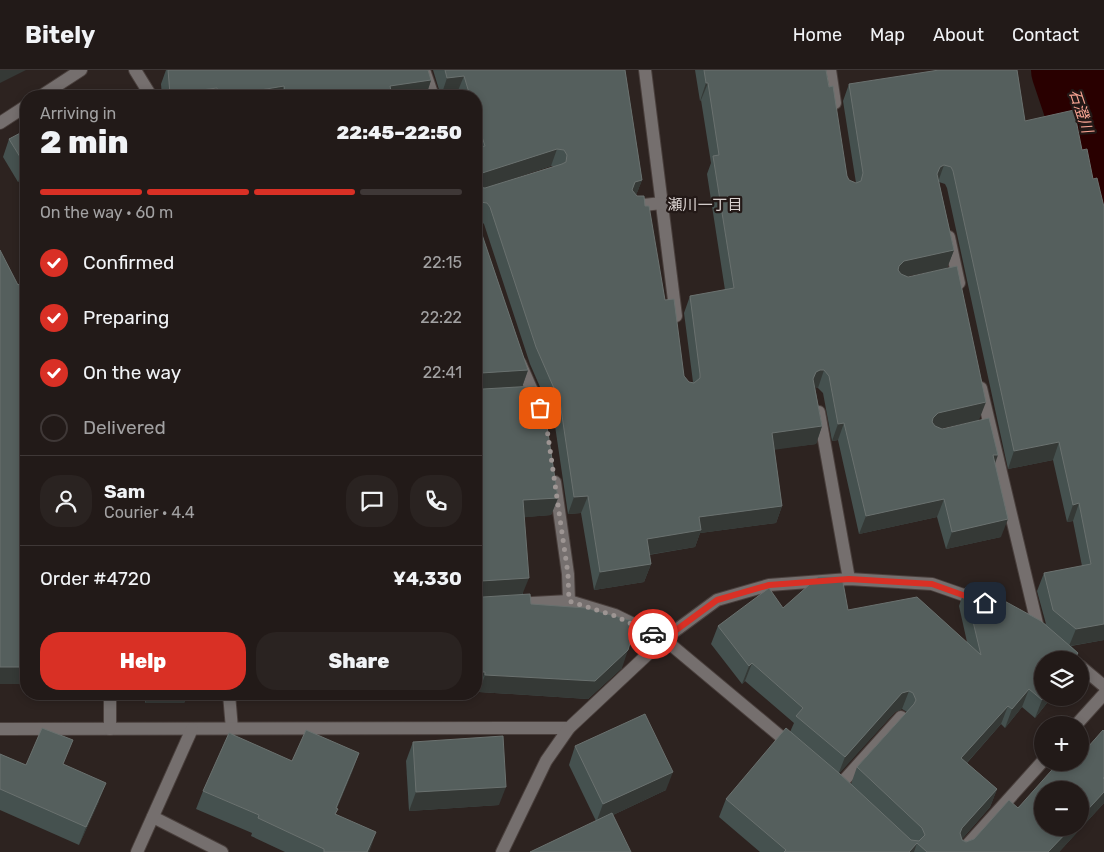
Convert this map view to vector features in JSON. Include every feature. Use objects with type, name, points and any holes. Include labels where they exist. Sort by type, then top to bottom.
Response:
[{"type":"street","points":[[50,90],[81,70]]},
{"type":"street","points":[[135,70],[147,90]]},
{"type":"street","points":[[424,70],[431,90]]},
{"type":"street","points":[[645,70],[677,326]]},
{"type":"street","points":[[830,70],[838,117]]},
{"type":"street","points":[[0,123],[20,110]]},
{"type":"street","points":[[634,206],[662,203]]},
{"type":"street","points":[[947,228],[952,275],[961,293]]},
{"type":"street","points":[[516,349],[529,395],[542,412]]},
{"type":"street","points":[[979,379],[985,427],[1039,632]]},
{"type":"street","points":[[816,394],[849,579]]},
{"type":"street","points":[[553,469],[568,574],[569,601]]},
{"type":"street","points":[[502,852],[546,761],[569,728],[664,639],[717,600],[769,585],[849,579],[932,584],[993,607]]},
{"type":"street","points":[[504,604],[569,601],[615,616],[664,639],[801,754]]},
{"type":"street","points":[[1024,623],[1052,643]]},
{"type":"street","points":[[1089,674],[1104,686]]},
{"type":"street","points":[[1084,716],[1104,694]]},
{"type":"street","points":[[110,700],[110,729]]},
{"type":"street","points":[[230,700],[232,729]]},
{"type":"street","points":[[839,786],[901,718]]},
{"type":"street","points":[[0,729],[569,728]]},
{"type":"street","points":[[137,852],[192,729]]},
{"type":"street","points":[[961,852],[1034,771]]},
{"type":"street","points":[[153,818],[222,852]]},
{"type":"building","points":[[168,70],[428,70],[431,80],[390,86],[391,90],[285,90],[284,86],[260,90],[217,90],[217,88],[170,90]]},
{"type":"building","points":[[445,70],[625,70],[642,180],[635,182],[632,190],[637,196],[644,196],[645,206],[649,206],[665,300],[674,299],[684,376],[689,382],[694,383],[700,378],[700,374],[690,296],[734,288],[713,156],[719,155],[708,83],[706,83],[704,70],[826,70],[829,87],[833,86],[847,176],[849,180],[856,183],[861,181],[863,173],[849,84],[939,70],[1017,70],[1025,121],[1074,110],[1082,150],[1087,149],[1093,179],[1097,178],[1104,207],[1104,624],[1076,629],[1053,610],[1044,573],[1091,564],[1079,503],[1073,505],[1059,442],[1014,451],[953,171],[951,167],[944,165],[940,167],[937,174],[954,250],[904,261],[898,270],[901,274],[908,277],[957,266],[986,402],[938,413],[932,422],[935,426],[942,429],[989,418],[998,455],[993,455],[1008,519],[952,532],[944,499],[866,516],[844,423],[838,424],[829,376],[824,370],[820,370],[816,372],[813,379],[822,426],[772,433],[782,506],[699,517],[701,530],[647,539],[651,564],[600,572],[588,496],[574,497],[560,402],[536,347],[490,207],[487,203],[482,202],[482,188],[562,164],[566,162],[567,155],[564,150],[557,149],[482,173],[482,147],[485,146],[482,137],[482,90],[468,90],[464,76],[447,78]]},
{"type":"building","points":[[20,133],[20,157],[9,139]]},
{"type":"building","points":[[482,235],[528,370],[482,373]]},
{"type":"building","points":[[0,250],[18,285],[20,283],[20,667],[0,667]]},
{"type":"building","points":[[535,386],[544,407],[558,498],[523,500],[529,578],[482,581],[482,389]]},
{"type":"building","points":[[818,577],[842,577],[848,610],[917,597],[981,655],[965,588],[972,586],[988,592],[1041,621],[1076,651],[1034,651],[1034,693],[1029,689],[1012,709],[1008,706],[961,758],[997,789],[962,828],[960,833],[962,840],[966,842],[974,839],[1009,800],[1018,808],[1034,790],[1034,836],[1063,836],[1048,852],[927,852],[917,843],[909,852],[784,852],[786,850],[726,799],[786,728],[840,774],[911,840],[919,841],[925,835],[922,828],[857,767],[914,704],[916,700],[913,693],[909,691],[902,693],[845,757],[796,716],[803,708],[752,663],[749,666],[718,626],[769,588],[783,608]]},
{"type":"building","points":[[530,594],[531,604],[586,608],[636,622],[628,650],[595,681],[485,675],[485,672],[482,672],[482,596]]},
{"type":"building","points":[[645,714],[673,772],[603,804],[575,746]]},
{"type":"building","points":[[42,728],[73,740],[63,764],[106,783],[86,827],[0,789],[0,754],[26,765]]},
{"type":"building","points":[[306,730],[359,753],[335,814],[376,832],[367,852],[324,852],[324,849],[258,818],[259,815],[203,791],[229,733],[292,761]]},
{"type":"building","points":[[1103,730],[1104,792],[1089,808],[1089,781],[1042,781],[1051,771],[1089,771],[1089,746]]},
{"type":"building","points":[[503,736],[506,787],[416,792],[413,742]]},
{"type":"building","points":[[612,813],[631,852],[530,852]]},
{"type":"waterway","name":"石澄川","points":[[1067,70],[1104,180]]},
{"type":"way so far","points":[[540,408],[546,422],[568,574],[569,601],[615,616],[653,634]]},
{"type":"district","name":"瀬川一丁目","points":[[705,205]]},
{"type":"route","points":[[653,634],[664,639],[717,600],[769,585],[849,579],[932,584],[985,603]]}]
